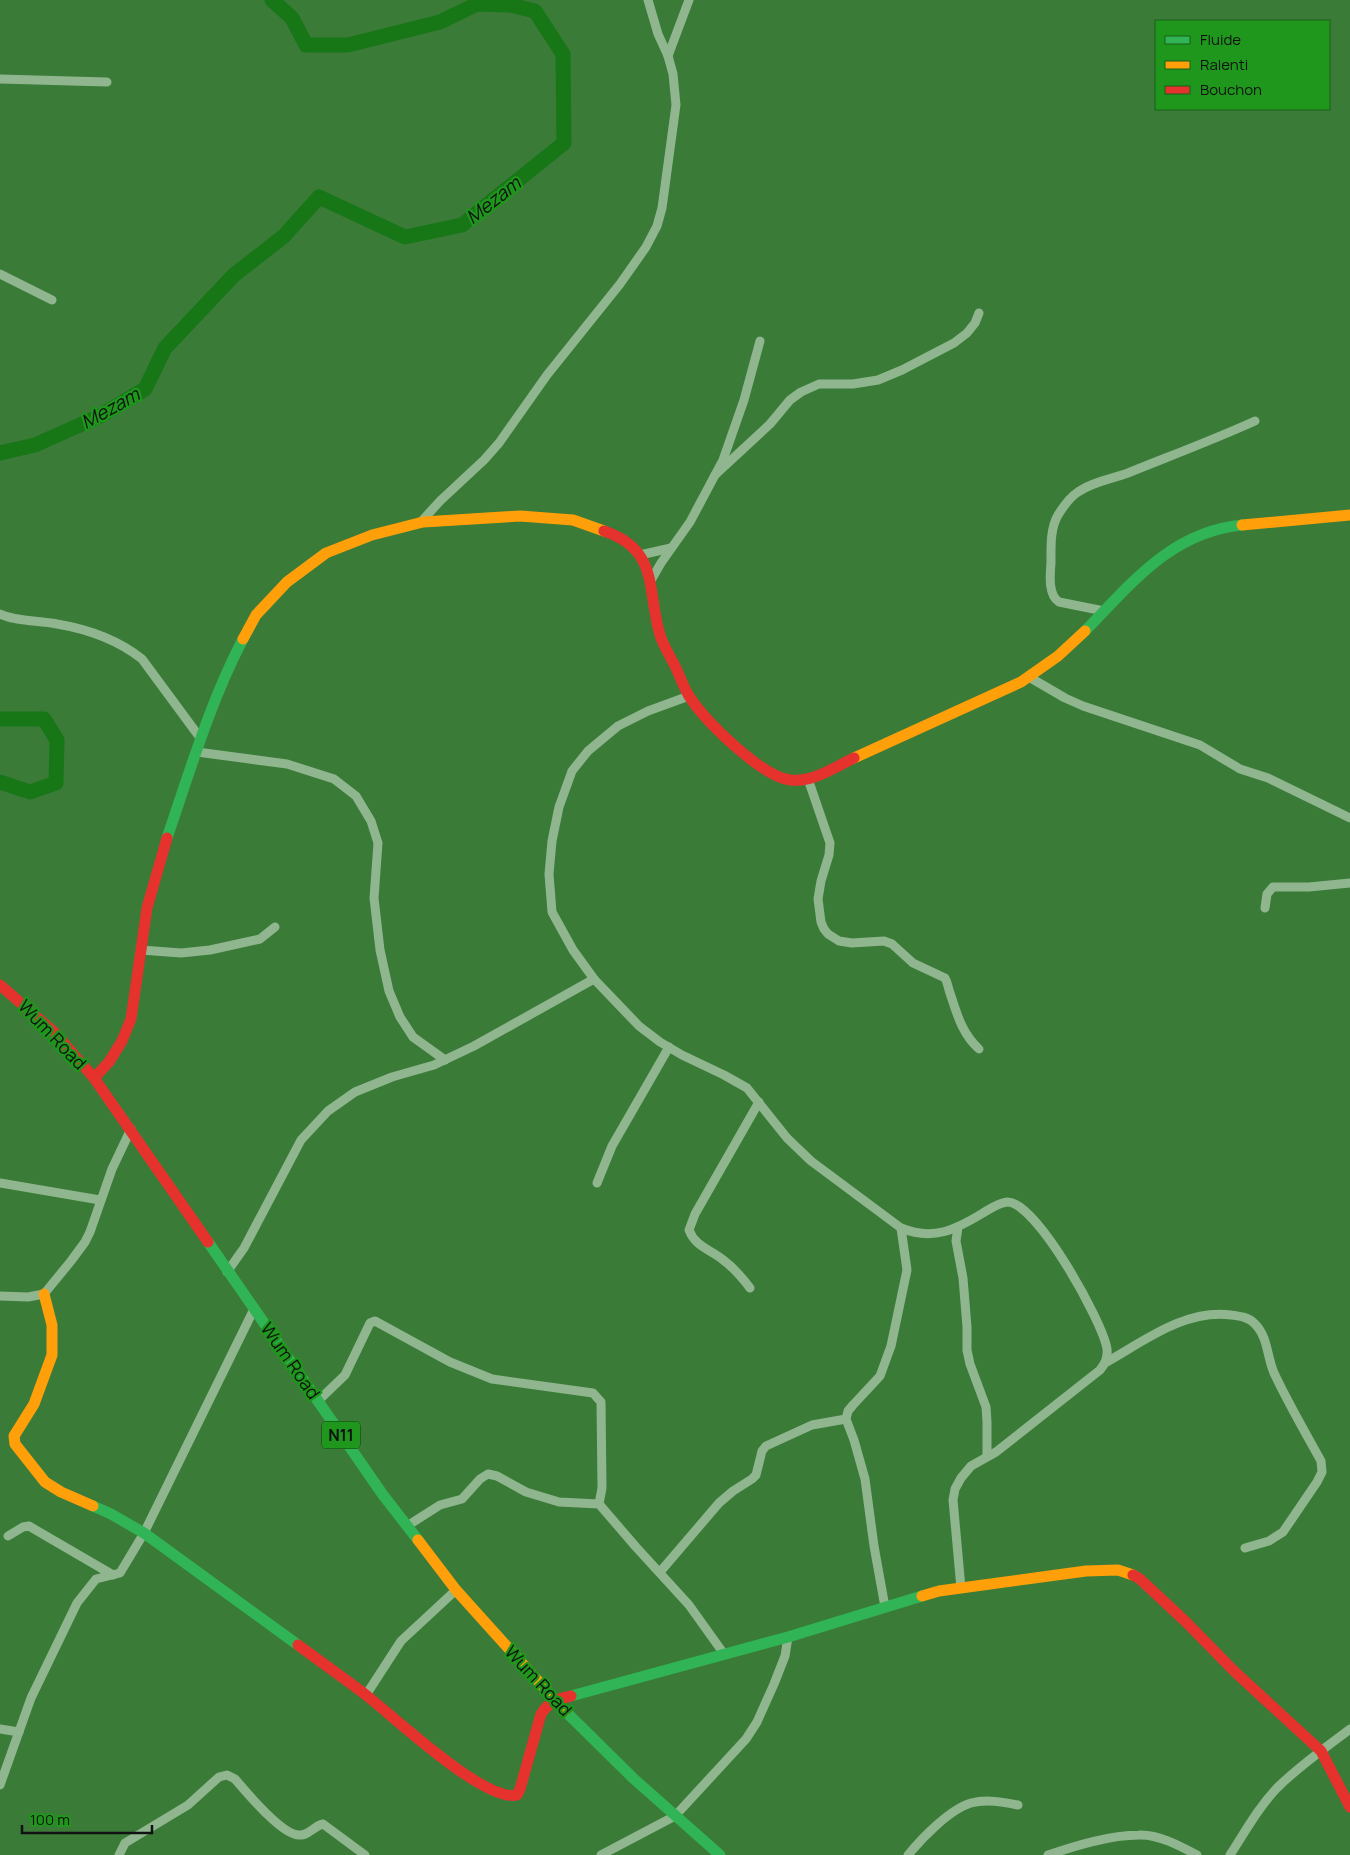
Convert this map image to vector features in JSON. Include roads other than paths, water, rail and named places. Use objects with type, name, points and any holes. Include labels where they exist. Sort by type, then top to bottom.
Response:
[{"type":"main road","points":[[94,1078],[109,1062],[122,1041],[131,1019],[147,908],[160,855],[201,739],[235,655],[256,615],[271,598],[287,582],[326,553],[372,534],[420,523],[520,516],[573,520],[611,533],[628,543],[640,555],[648,571],[661,636],[689,696],[718,730],[746,755],[776,776],[791,780],[808,779],[1021,682],[1049,664],[1155,562],[1182,543],[1207,531],[1233,526],[1350,515]]},
{"type":"main road","name":"Wum Road","points":[[0,985],[55,1033],[94,1078],[383,1495],[456,1590],[554,1700],[634,1779],[720,1855]]},
{"type":"main road","points":[[44,1294],[52,1325],[52,1355],[34,1404],[14,1436],[15,1444],[45,1482],[60,1492],[111,1514],[144,1533],[366,1695],[428,1748],[457,1769],[490,1789],[513,1796],[517,1794],[541,1714],[546,1706],[554,1700],[788,1637],[939,1591],[1086,1570],[1118,1570],[1130,1573],[1140,1580],[1186,1622],[1234,1671],[1321,1751],[1350,1807]]},
{"type":"street","points":[[420,523],[499,443],[547,375],[620,284],[650,240],[660,217],[676,105],[673,74],[648,0]]},
{"type":"street","points":[[668,56],[689,0]]},
{"type":"street","points":[[0,79],[107,82]]},
{"type":"street","points":[[0,274],[52,300]]},
{"type":"street","points":[[715,475],[770,424],[790,400],[801,392],[819,384],[853,384],[878,380],[902,370],[954,343],[967,334],[979,313]]},
{"type":"street","points":[[650,582],[690,522],[723,460],[744,400],[760,342]]},
{"type":"street","points":[[1104,611],[1059,602],[1054,598],[1050,569],[1052,529],[1058,515],[1066,504],[1076,493],[1088,486],[1124,474],[1255,421]]},
{"type":"street","points":[[640,555],[671,548]]},
{"type":"street","points":[[0,614],[11,619],[56,624],[90,632],[132,650],[142,659],[201,739]]},
{"type":"street","points":[[1029,677],[1064,698],[1083,706],[1200,745],[1240,769],[1268,778],[1350,818]]},
{"type":"street","points":[[689,696],[648,711],[618,726],[588,751],[572,771],[559,807],[552,841],[549,874],[552,912],[573,950],[594,979],[639,1026],[669,1047],[747,1088],[787,1138],[811,1161],[901,1228],[912,1232],[929,1234],[953,1228],[997,1205],[1007,1202],[1016,1204],[1025,1210],[1052,1244],[1084,1295],[1103,1334],[1107,1355],[1105,1363],[1100,1370],[996,1452],[971,1466],[961,1478],[955,1489],[953,1500],[961,1588]]},
{"type":"street","points":[[197,752],[287,764],[334,779],[356,796],[371,821],[378,843],[374,898],[380,950],[389,991],[400,1017],[413,1037],[444,1060]]},
{"type":"street","points":[[808,779],[830,843],[830,855],[821,881],[818,899],[821,922],[824,929],[839,941],[852,943],[884,941],[892,944],[913,963],[946,978],[957,1016],[970,1041],[979,1049]]},
{"type":"street","points":[[1265,908],[1267,894],[1273,887],[1309,887],[1350,883]]},
{"type":"street","points":[[141,950],[181,953],[210,950],[260,939],[275,926]]},
{"type":"street","points":[[227,1272],[244,1248],[301,1140],[328,1111],[355,1092],[392,1077],[414,1072],[474,1046],[594,979]]},
{"type":"street","points":[[597,1183],[612,1146],[669,1047]]},
{"type":"street","points":[[750,1288],[738,1272],[720,1258],[701,1247],[692,1238],[689,1230],[695,1214],[758,1102]]},
{"type":"street","points":[[0,1296],[28,1298],[44,1294],[85,1242],[112,1169],[131,1129]]},
{"type":"street","points":[[0,1183],[100,1200]]},
{"type":"street","points":[[885,1607],[865,1479],[846,1419],[848,1411],[853,1404],[880,1376],[891,1346],[907,1270],[901,1228]]},
{"type":"street","points":[[953,1228],[963,1278],[968,1358],[986,1407],[987,1456]]},
{"type":"street","points":[[0,1785],[39,1679],[77,1603],[96,1579],[120,1573],[125,1566],[144,1533],[254,1309]]},
{"type":"street","points":[[1105,1363],[1171,1325],[1196,1317],[1208,1314],[1228,1314],[1250,1319],[1257,1325],[1266,1342],[1274,1371],[1321,1461],[1322,1472],[1307,1498],[1283,1532],[1269,1541],[1245,1548]]},
{"type":"street","points":[[318,1401],[345,1375],[370,1323],[375,1321],[450,1362],[492,1379],[593,1393],[601,1402],[602,1488],[599,1504]]},
{"type":"street","points":[[660,1572],[719,1503],[733,1490],[756,1475],[762,1451],[766,1446],[812,1425],[846,1419]]},
{"type":"street","points":[[407,1526],[440,1505],[462,1500],[480,1479],[488,1474],[498,1476],[526,1492],[559,1502],[599,1504],[689,1605],[724,1654]]},
{"type":"street","points":[[8,1536],[28,1526],[113,1575]]},
{"type":"street","points":[[366,1695],[401,1641],[456,1590]]},
{"type":"street","points":[[600,1855],[675,1816],[746,1739],[757,1722],[774,1684],[784,1656],[788,1637]]},
{"type":"street","points":[[0,1729],[19,1732]]},
{"type":"street","points":[[1230,1855],[1261,1808],[1278,1787],[1350,1729]]},
{"type":"street","points":[[119,1855],[125,1844],[188,1805],[219,1777],[227,1775],[235,1779],[280,1826],[291,1833],[299,1836],[317,1825],[323,1824],[365,1855]]},
{"type":"street","points":[[908,1855],[929,1832],[957,1810],[970,1803],[983,1801],[1018,1804]]},
{"type":"street","points":[[1048,1855],[1087,1843],[1140,1834],[1162,1839],[1197,1855]]},
{"type":"waterway","name":"Mezam","points":[[0,453],[35,445],[100,416],[145,389],[165,348],[234,275],[284,236],[319,197],[405,237],[462,225],[564,143],[563,54],[535,11],[510,5],[477,4],[440,22],[348,45],[306,45],[292,18],[272,0]]},
{"type":"waterway","name":"Mezam","points":[[0,719],[44,719],[57,740],[56,783],[30,792],[0,782]]}]
